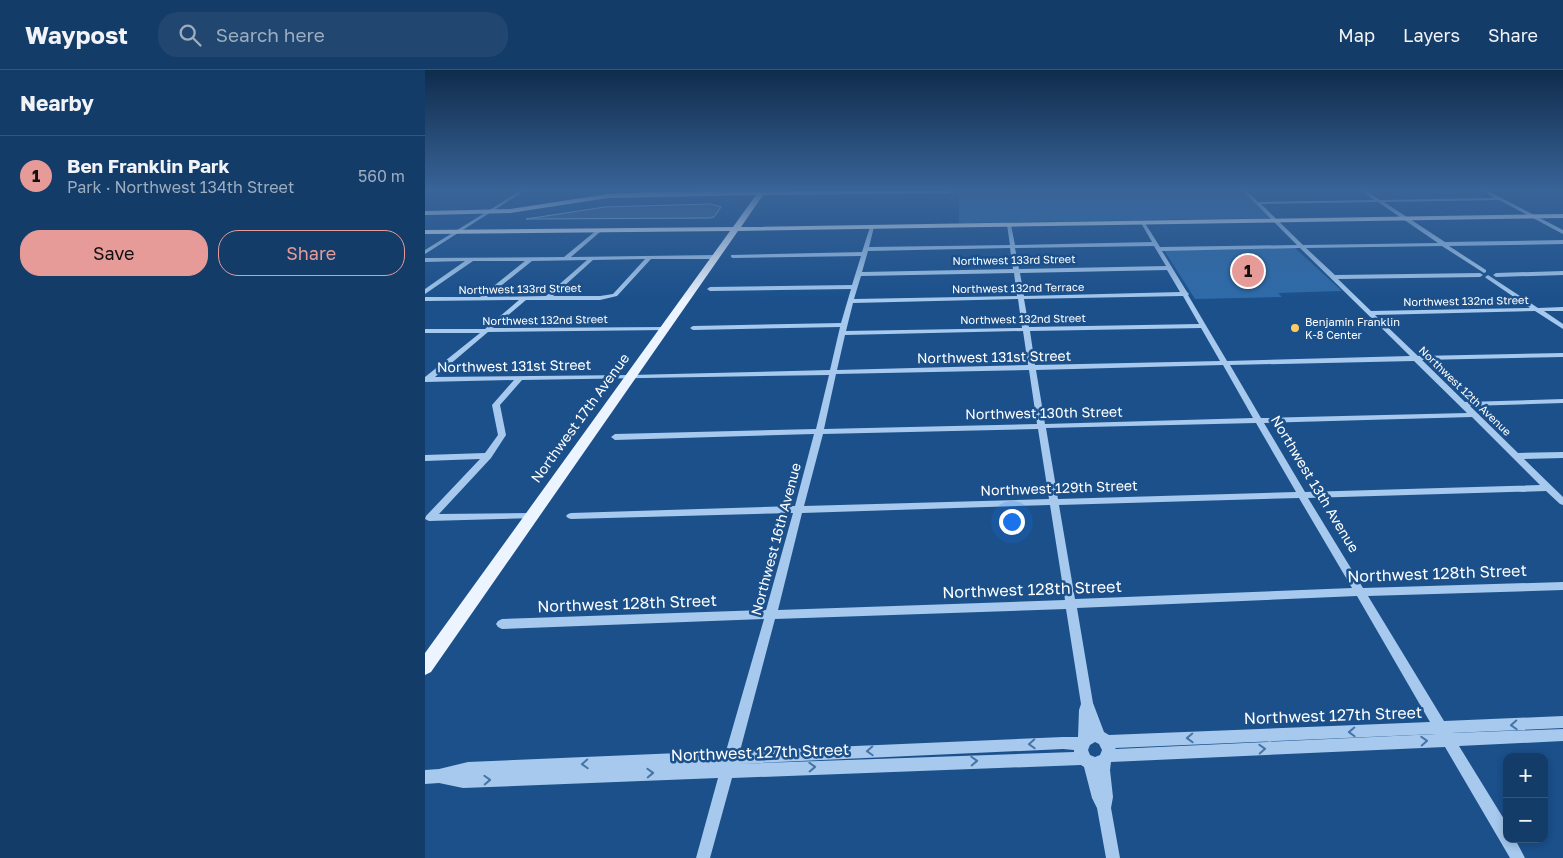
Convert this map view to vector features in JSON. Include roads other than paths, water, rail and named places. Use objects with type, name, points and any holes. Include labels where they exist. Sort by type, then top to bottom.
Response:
[{"type":"main road","points":[[425,232],[820,228]]},
{"type":"main road","name":"Northwest 17th Avenue","points":[[425,666],[735,229]]},
{"type":"street","points":[[425,252],[464,228]]},
{"type":"street","name":"Northwest 16th Avenue","points":[[703,858],[771,614],[819,432],[843,329],[873,228]]},
{"type":"street","points":[[1010,228],[1087,704],[1091,710],[1095,728],[1109,751],[1092,754]]},
{"type":"street","name":"Northwest 13th Avenue","points":[[1146,228],[1302,495],[1503,832]]},
{"type":"street","name":"Northwest 12th Avenue","points":[[1282,228],[1563,502]]},
{"type":"street","points":[[1419,228],[1473,264],[1480,273]]},
{"type":"street","points":[[565,258],[598,230]]},
{"type":"street","points":[[733,256],[1013,247],[1301,247],[1563,242]]},
{"type":"street","name":"Northwest 133rd Street","points":[[425,299],[600,298],[615,295],[650,257]]},
{"type":"street","points":[[425,260],[715,257]]},
{"type":"street","points":[[481,299],[532,258]]},
{"type":"street","points":[[548,298],[592,258]]},
{"type":"street","points":[[425,292],[472,259]]},
{"type":"street","name":"Northwest 133rd Street","points":[[859,274],[1170,268]]},
{"type":"street","points":[[1332,277],[1468,275],[1480,273],[1494,277],[1563,327]]},
{"type":"street","points":[[1494,277],[1514,274],[1563,273]]},
{"type":"street","points":[[710,289],[855,287]]},
{"type":"street","name":"Northwest 132nd Terrace","points":[[851,301],[1186,294]]},
{"type":"street","points":[[426,380],[524,299]]},
{"type":"street","name":"Northwest 132nd Street","points":[[1369,313],[1563,309]]},
{"type":"street","name":"Northwest 132nd Street","points":[[693,328],[1027,329],[1203,326]]},
{"type":"street","name":"Northwest 132nd Street","points":[[425,331],[665,328]]},
{"type":"street","name":"Northwest 131st Street","points":[[426,380],[833,373],[1563,355]]},
{"type":"street","points":[[428,518],[488,456],[501,435],[496,405],[519,379]]},
{"type":"street","points":[[1462,404],[1563,401]]},
{"type":"street","name":"Northwest 130th Street","points":[[615,437],[1474,415]]},
{"type":"street","points":[[1516,456],[1563,455]]},
{"type":"street","points":[[425,458],[488,456]]},
{"type":"street","name":"Northwest 129th Street","points":[[571,516],[1548,488]]},
{"type":"street","points":[[428,518],[531,516]]},
{"type":"street","name":"Northwest 128th Street","points":[[502,624],[1563,586]]},
{"type":"street","points":[[1087,704],[1085,710],[1099,798],[1104,808],[1113,858]]},
{"type":"street","name":"Northwest 127th Street","points":[[1092,754],[1094,736],[1102,740],[1563,722]]},
{"type":"street","name":"Northwest 127th Street","points":[[432,776],[463,781],[729,764],[1092,754],[1563,735]]},
{"type":"street","name":"Northwest 13th Avenue","points":[[1510,843],[1519,858]]},
{"type":"place","name":"Ben Franklin Park","points":[[1248,271]]},
{"type":"place","name":"Benjamin Franklin K-8 Center","points":[[1295,328]]}]
